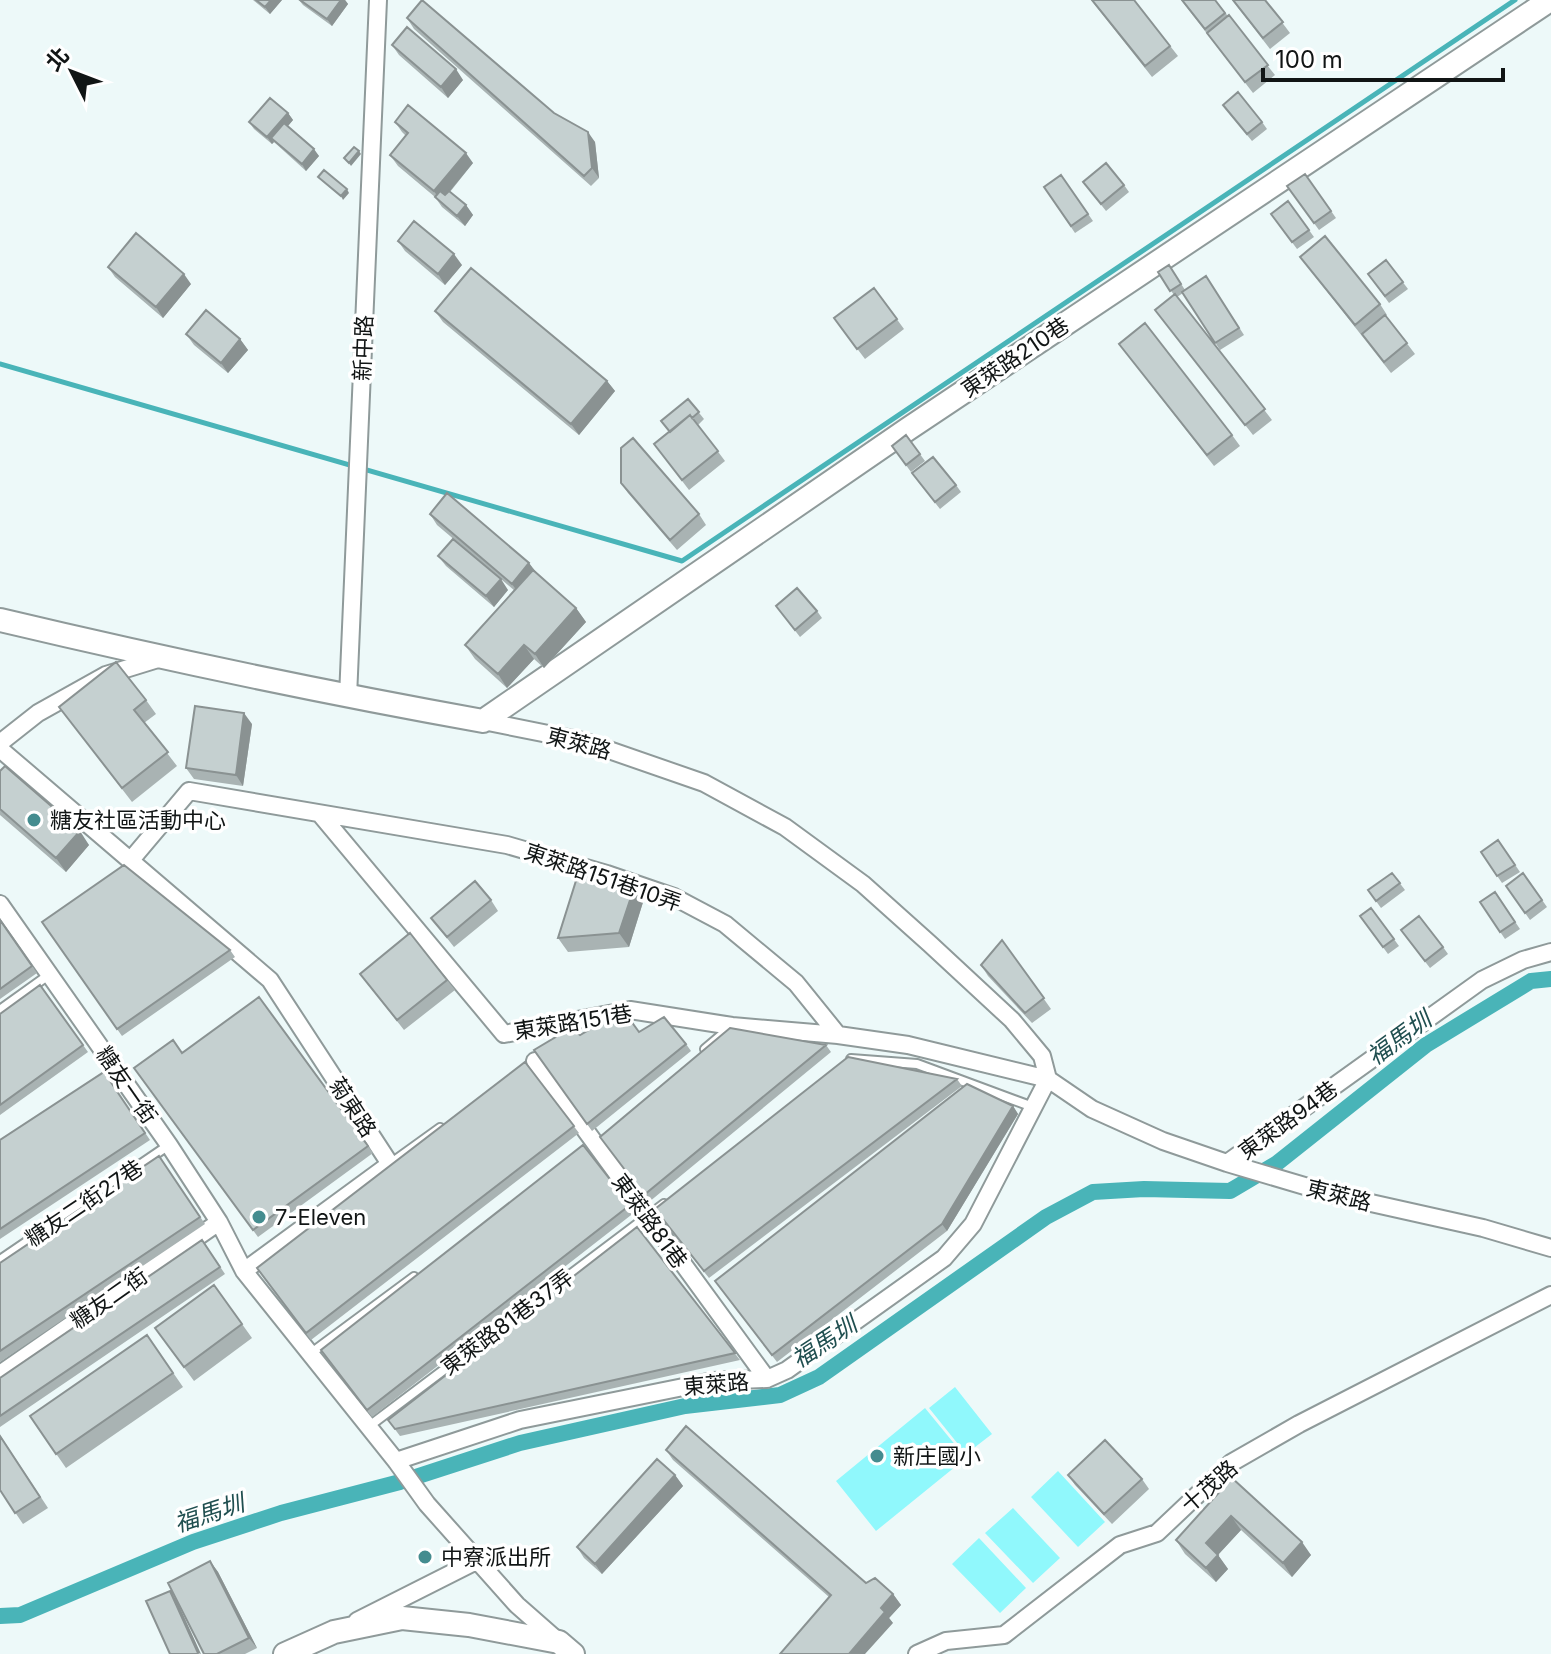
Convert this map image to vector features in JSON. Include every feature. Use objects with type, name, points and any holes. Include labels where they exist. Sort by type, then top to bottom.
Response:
[{"type":"street","name":"新中路","points":[[348,697],[378,0]]},
{"type":"street","name":"東萊路210巷","points":[[483,721],[920,420],[1550,0]]},
{"type":"street","name":"東萊路","points":[[0,620],[348,697],[583,741],[704,783],[785,827],[863,884],[1012,1020],[1042,1056],[1048,1079],[1092,1109],[1163,1141],[1227,1163],[1335,1195],[1483,1228],[1551,1248]]},
{"type":"street","points":[[0,743],[38,713],[106,675],[161,658]]},
{"type":"street","name":"菊東路","points":[[0,749],[270,980],[390,1164]]},
{"type":"street","points":[[130,861],[189,791],[321,815]]},
{"type":"street","name":"東萊路151巷","points":[[321,815],[504,1034],[630,1010],[732,1026],[838,1035],[908,1045],[1048,1079]]},
{"type":"street","name":"東萊路151巷10弄","points":[[321,815],[507,845],[674,897],[725,924],[796,983],[838,1035]]},
{"type":"street","name":"糖友一街","points":[[0,904],[50,974],[107,1070],[169,1145],[219,1222],[244,1271]]},
{"type":"street","name":"東萊路94巷","points":[[1227,1163],[1482,980],[1523,960],[1551,952]]},
{"type":"street","name":"東萊路81巷","points":[[529,1066],[594,1144],[647,1217],[710,1289],[767,1379]]},
{"type":"street","name":"東萊路","points":[[400,1468],[520,1420],[713,1381],[767,1379],[787,1370],[944,1258],[973,1224],[1048,1079]]},
{"type":"street","points":[[390,1164],[244,1271],[427,1504],[517,1605],[566,1648]]},
{"type":"street","name":"糖友二街","points":[[0,1374],[219,1222]]},
{"type":"street","name":"十茂路","points":[[917,1654],[946,1641],[1004,1635],[1120,1545],[1157,1533],[1231,1463],[1551,1295]]},
{"type":"street","points":[[285,1654],[476,1561]]},
{"type":"street","points":[[334,1632],[402,1618],[469,1625],[566,1648]]},
{"type":"lane","points":[[0,1010],[50,974]]},
{"type":"lane","points":[[697,1056],[732,1026]]},
{"type":"lane","points":[[836,1069],[848,1059],[917,1064],[1034,1107]]},
{"type":"lane","points":[[964,1093],[976,1084]]},
{"type":"lane","points":[[390,1164],[450,1121]]},
{"type":"lane","name":"糖友二街27巷","points":[[0,1260],[169,1145]]},
{"type":"lane","name":"東萊路81巷37弄","points":[[368,1428],[672,1197]]},
{"type":"lane","points":[[309,1355],[420,1272]]},
{"type":"shaded area","points":[[955,1387],[992,1434],[966,1454],[929,1408]]},
{"type":"shaded area","points":[[925,1408],[966,1458],[876,1531],[836,1481]]},
{"type":"shaded area","points":[[1058,1471],[1105,1522],[1078,1547],[1031,1497]]},
{"type":"shaded area","points":[[1013,1508],[1060,1558],[1033,1583],[985,1533]]},
{"type":"shaded area","points":[[979,1538],[1026,1588],[1000,1613],[952,1564]]},
{"type":"building","points":[[256,0],[271,0],[265,7]]},
{"type":"building","points":[[300,0],[341,0],[327,19]]},
{"type":"building","points":[[422,0],[554,113],[588,132],[592,168],[584,176],[407,18]]},
{"type":"building","points":[[1092,0],[1134,0],[1170,46],[1145,66]]},
{"type":"building","points":[[1182,0],[1215,0],[1225,13],[1205,29]]},
{"type":"building","points":[[1233,0],[1265,0],[1283,22],[1263,38]]},
{"type":"building","points":[[1229,15],[1268,65],[1245,82],[1207,33]]},
{"type":"building","points":[[407,27],[456,69],[441,87],[392,45]]},
{"type":"building","points":[[1238,92],[1262,122],[1247,134],[1223,105]]},
{"type":"building","points":[[270,98],[288,113],[267,137],[249,122]]},
{"type":"building","points":[[408,105],[466,153],[434,191],[390,155],[408,133],[395,122]]},
{"type":"building","points":[[284,123],[314,149],[302,164],[271,138]]},
{"type":"building","points":[[354,147],[359,151],[349,163],[344,158]]},
{"type":"building","points":[[1106,163],[1124,185],[1101,204],[1083,182]]},
{"type":"building","points":[[324,170],[347,189],[341,196],[318,177]]},
{"type":"building","points":[[1305,174],[1331,211],[1314,223],[1287,186]]},
{"type":"building","points":[[1061,175],[1088,214],[1071,226],[1044,187]]},
{"type":"building","points":[[440,191],[445,195],[449,191],[466,205],[457,216],[435,197]]},
{"type":"building","points":[[1288,201],[1309,230],[1292,242],[1271,214]]},
{"type":"building","points":[[414,221],[454,254],[438,274],[398,241]]},
{"type":"building","points":[[136,233],[184,274],[156,307],[108,267]]},
{"type":"building","points":[[1325,236],[1380,304],[1355,325],[1300,257]]},
{"type":"building","points":[[1386,260],[1403,282],[1385,296],[1368,274]]},
{"type":"building","points":[[1169,265],[1181,284],[1170,291],[1158,272]]},
{"type":"building","points":[[471,268],[607,381],[571,424],[435,311]]},
{"type":"building","points":[[1206,276],[1239,328],[1215,343],[1182,292]]},
{"type":"building","points":[[874,288],[897,319],[857,349],[834,318]]},
{"type":"building","points":[[1175,294],[1265,409],[1245,425],[1155,310]]},
{"type":"building","points":[[206,310],[240,339],[221,363],[186,334]]},
{"type":"building","points":[[1385,315],[1407,343],[1384,362],[1362,334]]},
{"type":"building","points":[[1145,323],[1232,435],[1207,455],[1119,344]]},
{"type":"building","points":[[688,399],[699,412],[692,418],[690,415],[670,432],[661,421]]},
{"type":"building","points":[[690,415],[718,451],[682,480],[654,444]]},
{"type":"building","points":[[906,435],[920,454],[906,465],[892,446]]},
{"type":"building","points":[[633,438],[699,514],[670,540],[621,483],[621,448]]},
{"type":"building","points":[[933,457],[956,485],[935,502],[912,473]]},
{"type":"building","points":[[447,493],[529,563],[512,584],[430,514]]},
{"type":"building","points":[[453,539],[501,579],[486,596],[438,556]]},
{"type":"building","points":[[533,570],[576,608],[535,654],[524,645],[498,674],[465,645]]},
{"type":"building","points":[[797,588],[817,611],[795,630],[776,606]]},
{"type":"building","points":[[116,662],[146,700],[134,710],[168,752],[122,788],[59,707]]},
{"type":"building","points":[[195,706],[244,713],[236,775],[186,768]]},
{"type":"building","name":"糖友社區活動中心","points":[[5,766],[80,831],[56,858],[0,809],[0,771]]},
{"type":"building","points":[[1498,840],[1515,865],[1497,876],[1481,852]]},
{"type":"building","points":[[124,865],[230,950],[117,1029],[42,922]]},
{"type":"building","points":[[580,868],[635,885],[619,933],[558,938]]},
{"type":"building","points":[[1392,873],[1400,883],[1376,901],[1368,890]]},
{"type":"building","points":[[1523,873],[1542,900],[1525,913],[1506,886]]},
{"type":"building","points":[[475,881],[491,900],[447,937],[431,918]]},
{"type":"building","points":[[1495,892],[1515,922],[1500,932],[1480,902]]},
{"type":"building","points":[[1371,908],[1394,939],[1383,947],[1360,916]]},
{"type":"building","points":[[1419,916],[1443,947],[1425,961],[1401,930]]},
{"type":"building","points":[[0,920],[32,966],[0,989]]},
{"type":"building","points":[[410,933],[447,980],[397,1020],[360,974]]},
{"type":"building","points":[[1002,940],[1044,998],[1025,1013],[981,965]]},
{"type":"building","points":[[40,985],[83,1045],[0,1105],[0,1014]]},
{"type":"building","points":[[259,997],[368,1146],[253,1230],[134,1068],[173,1040],[182,1053]]},
{"type":"building","points":[[623,1010],[639,1032],[664,1017],[686,1044],[587,1124],[534,1050],[571,1028],[580,1035]]},
{"type":"building","points":[[730,1028],[826,1045],[644,1195],[600,1137]]},
{"type":"building","points":[[848,1057],[957,1079],[704,1271],[655,1209]]},
{"type":"building","points":[[525,1062],[574,1126],[306,1333],[257,1268]]},
{"type":"building","points":[[104,1072],[145,1133],[0,1229],[0,1140]]},
{"type":"building","points":[[967,1084],[1013,1106],[942,1224],[772,1355],[715,1281]]},
{"type":"building","points":[[583,1145],[630,1205],[367,1410],[321,1350]]},
{"type":"building","points":[[159,1156],[200,1217],[0,1351],[0,1263]]},
{"type":"building","points":[[637,1227],[735,1353],[395,1429],[388,1420]]},
{"type":"building","points":[[202,1240],[220,1267],[0,1416],[0,1378]]},
{"type":"building","points":[[214,1285],[242,1324],[184,1367],[155,1328]]},
{"type":"building","points":[[147,1335],[173,1373],[56,1454],[30,1416]]},
{"type":"building","points":[[686,1426],[866,1583],[875,1578],[893,1594],[881,1608],[885,1612],[849,1654],[780,1654],[831,1595],[666,1450]]},
{"type":"building","points":[[0,1436],[40,1497],[15,1513],[0,1490]]},
{"type":"building","points":[[1105,1440],[1142,1479],[1104,1514],[1068,1475]]},
{"type":"building","points":[[657,1459],[675,1475],[595,1564],[577,1547]]},
{"type":"building","points":[[1232,1478],[1302,1542],[1283,1563],[1231,1516],[1206,1543],[1218,1555],[1206,1568],[1176,1540]]},
{"type":"building","points":[[210,1561],[249,1638],[217,1654],[204,1654],[168,1583]]},
{"type":"building","points":[[170,1591],[197,1654],[170,1654],[146,1601]]},
{"type":"waterway","points":[[0,364],[682,561],[1515,0]]},
{"type":"waterway","name":"福馬圳","points":[[0,1616],[20,1615],[193,1542],[281,1513],[400,1482],[520,1443],[685,1406],[780,1395],[819,1377],[1046,1217],[1093,1192],[1144,1189],[1230,1191],[1276,1164],[1426,1045],[1531,981],[1551,979]]},
{"type":"place","name":"糖友社區活動中心","points":[[34,820]]},
{"type":"place","name":"7-Eleven","points":[[259,1217]]},
{"type":"place","name":"新庄國小","points":[[877,1456]]},
{"type":"place","name":"中寮派出所","points":[[425,1557]]}]
